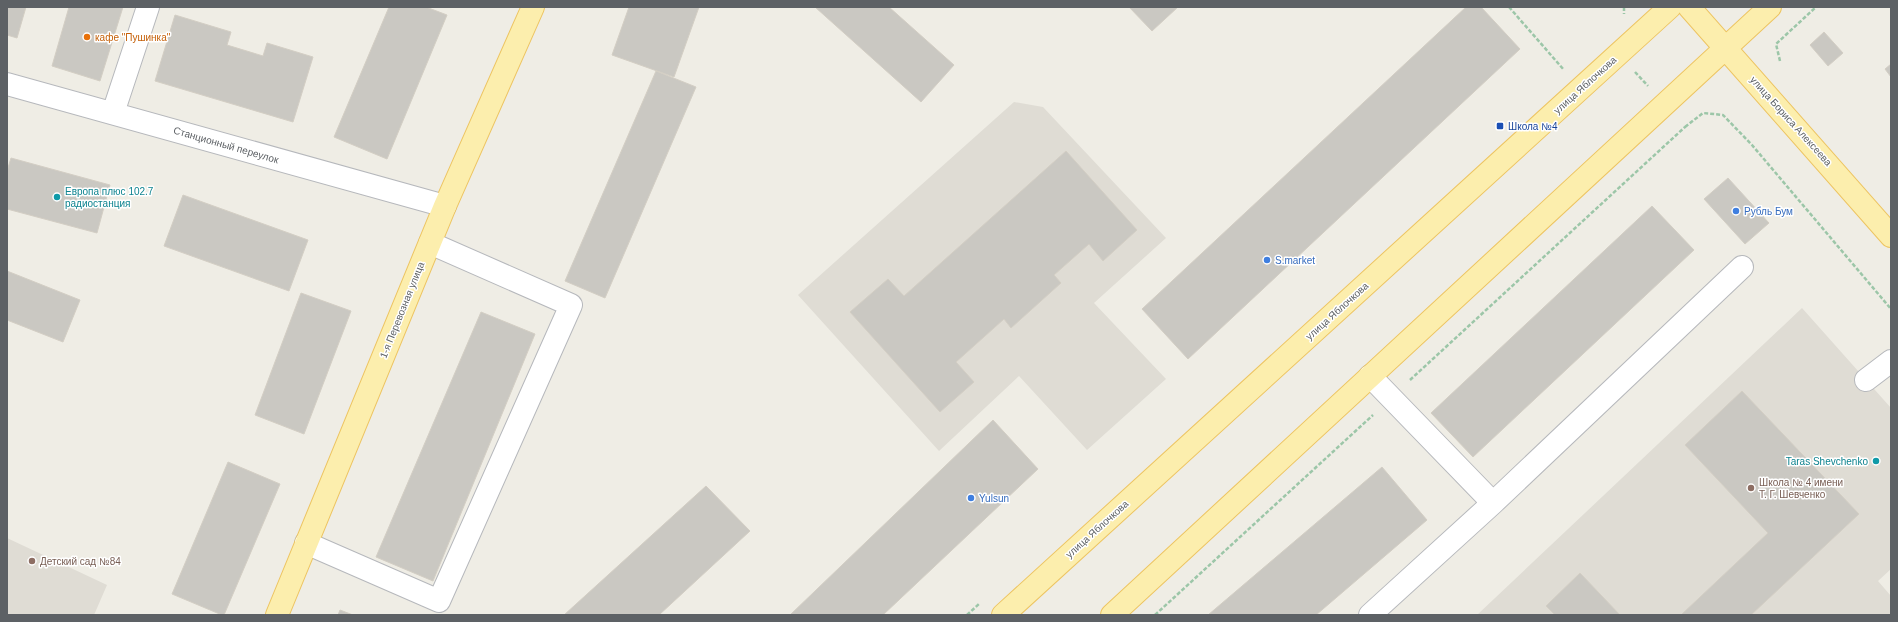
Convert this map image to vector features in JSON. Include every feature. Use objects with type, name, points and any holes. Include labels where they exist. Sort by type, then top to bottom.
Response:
[{"type":"main road","name":"1-я Перевозная улица","points":[[277,615],[445,206],[533,7]]},
{"type":"main road","name":"улица Яблочкова","points":[[1003,615],[1670,7]]},
{"type":"main road","name":"улица Бориса Алексеева","points":[[1690,7],[1891,236]]},
{"type":"main road","points":[[1112,615],[1770,7]]},
{"type":"street","points":[[113,114],[148,7]]},
{"type":"street","name":"Станционный переулок","points":[[7,84],[445,206]]},
{"type":"street","points":[[306,542],[439,601],[570,306],[430,243]]},
{"type":"street","points":[[1370,615],[1493,503],[1742,267]]},
{"type":"street","points":[[1866,380],[1891,361]]},
{"type":"street","points":[[1370,376],[1493,503]]},
{"type":"path","points":[[1509,7],[1564,70]]},
{"type":"path","points":[[1624,7],[1624,18]]},
{"type":"path","points":[[1780,61],[1776,44],[1816,7]]},
{"type":"path","points":[[1619,54],[1685,127]]},
{"type":"path","points":[[1155,615],[1685,127],[1703,113],[1723,115],[1757,151],[1891,309]]},
{"type":"shaded area","points":[[1014,102],[1043,107],[1166,238],[1094,303],[1166,379],[1087,450],[1019,376],[939,451],[798,295]]},
{"type":"shaded area","name":"Школа № 4 имени Т. Г. Шевченко","points":[[1802,308],[1891,408],[1891,569],[1878,581],[1891,596],[1891,615],[1477,615]]},
{"type":"shaded area","name":"Детский сад №84","points":[[7,538],[107,585],[94,615],[7,615]]},
{"type":"building","points":[[7,7],[26,7],[17,38],[7,35]]},
{"type":"building","name":"кафе \"Пушинка\"","points":[[69,7],[123,7],[100,81],[52,66]]},
{"type":"building","points":[[389,7],[426,7],[447,15],[387,159],[334,137]]},
{"type":"building","points":[[629,7],[699,7],[674,77],[612,55]]},
{"type":"building","points":[[815,7],[889,7],[954,65],[921,102]]},
{"type":"building","points":[[1129,7],[1178,7],[1152,31]]},
{"type":"building","points":[[1466,7],[1481,7],[1520,49],[1188,359],[1142,309]]},
{"type":"building","points":[[175,15],[231,32],[227,45],[263,56],[267,43],[313,57],[293,122],[155,81]]},
{"type":"building","points":[[1824,32],[1843,53],[1828,66],[1810,45]]},
{"type":"building","points":[[1891,64],[1891,77],[1885,69]]},
{"type":"building","points":[[656,71],[696,87],[605,298],[565,281]]},
{"type":"building","points":[[1066,151],[1137,230],[1103,261],[1089,244],[1054,275],[1061,283],[1011,328],[1004,319],[956,362],[974,382],[940,412],[850,312],[888,279],[904,296]]},
{"type":"building","name":"Европа плюс 102.7 радиостанция","points":[[11,158],[110,185],[97,233],[7,209],[7,171]]},
{"type":"building","name":"Рубль Бум","points":[[1728,178],[1769,223],[1745,244],[1704,199]]},
{"type":"building","points":[[183,195],[308,240],[289,291],[164,246]]},
{"type":"building","points":[[1652,206],[1694,250],[1473,457],[1431,413]]},
{"type":"building","points":[[7,271],[80,300],[63,342],[7,320]]},
{"type":"building","points":[[301,293],[351,311],[304,434],[255,415]]},
{"type":"building","points":[[481,312],[535,334],[433,581],[376,557]]},
{"type":"building","points":[[1742,391],[1859,514],[1751,615],[1681,615],[1768,533],[1685,445]]},
{"type":"building","points":[[993,420],[1038,469],[883,615],[790,615]]},
{"type":"building","points":[[228,462],[280,484],[224,615],[222,615],[172,594]]},
{"type":"building","points":[[1382,467],[1427,520],[1316,615],[1208,615]]},
{"type":"building","points":[[706,486],[750,531],[659,615],[564,615]]},
{"type":"building","points":[[1580,573],[1620,615],[1555,615],[1546,606]]},
{"type":"building","points":[[340,610],[353,615],[338,615]]},
{"type":"place","name":"кафе \"Пушинка\"","points":[[87,37]]},
{"type":"place","name":"Школа №4","points":[[1500,126]]},
{"type":"place","name":"Европа плюс 102.7 радиостанция","points":[[57,197]]},
{"type":"place","name":"Рубль Бум","points":[[1736,211]]},
{"type":"place","name":"S.market","points":[[1267,260]]},
{"type":"place","name":"Taras Shevchenko","points":[[1876,461]]},
{"type":"place","name":"Школа № 4 имени Т. Г. Шевченко","points":[[1751,488]]},
{"type":"place","name":"Yulsun","points":[[971,498]]},
{"type":"place","name":"Детский сад №84","points":[[32,561]]}]
